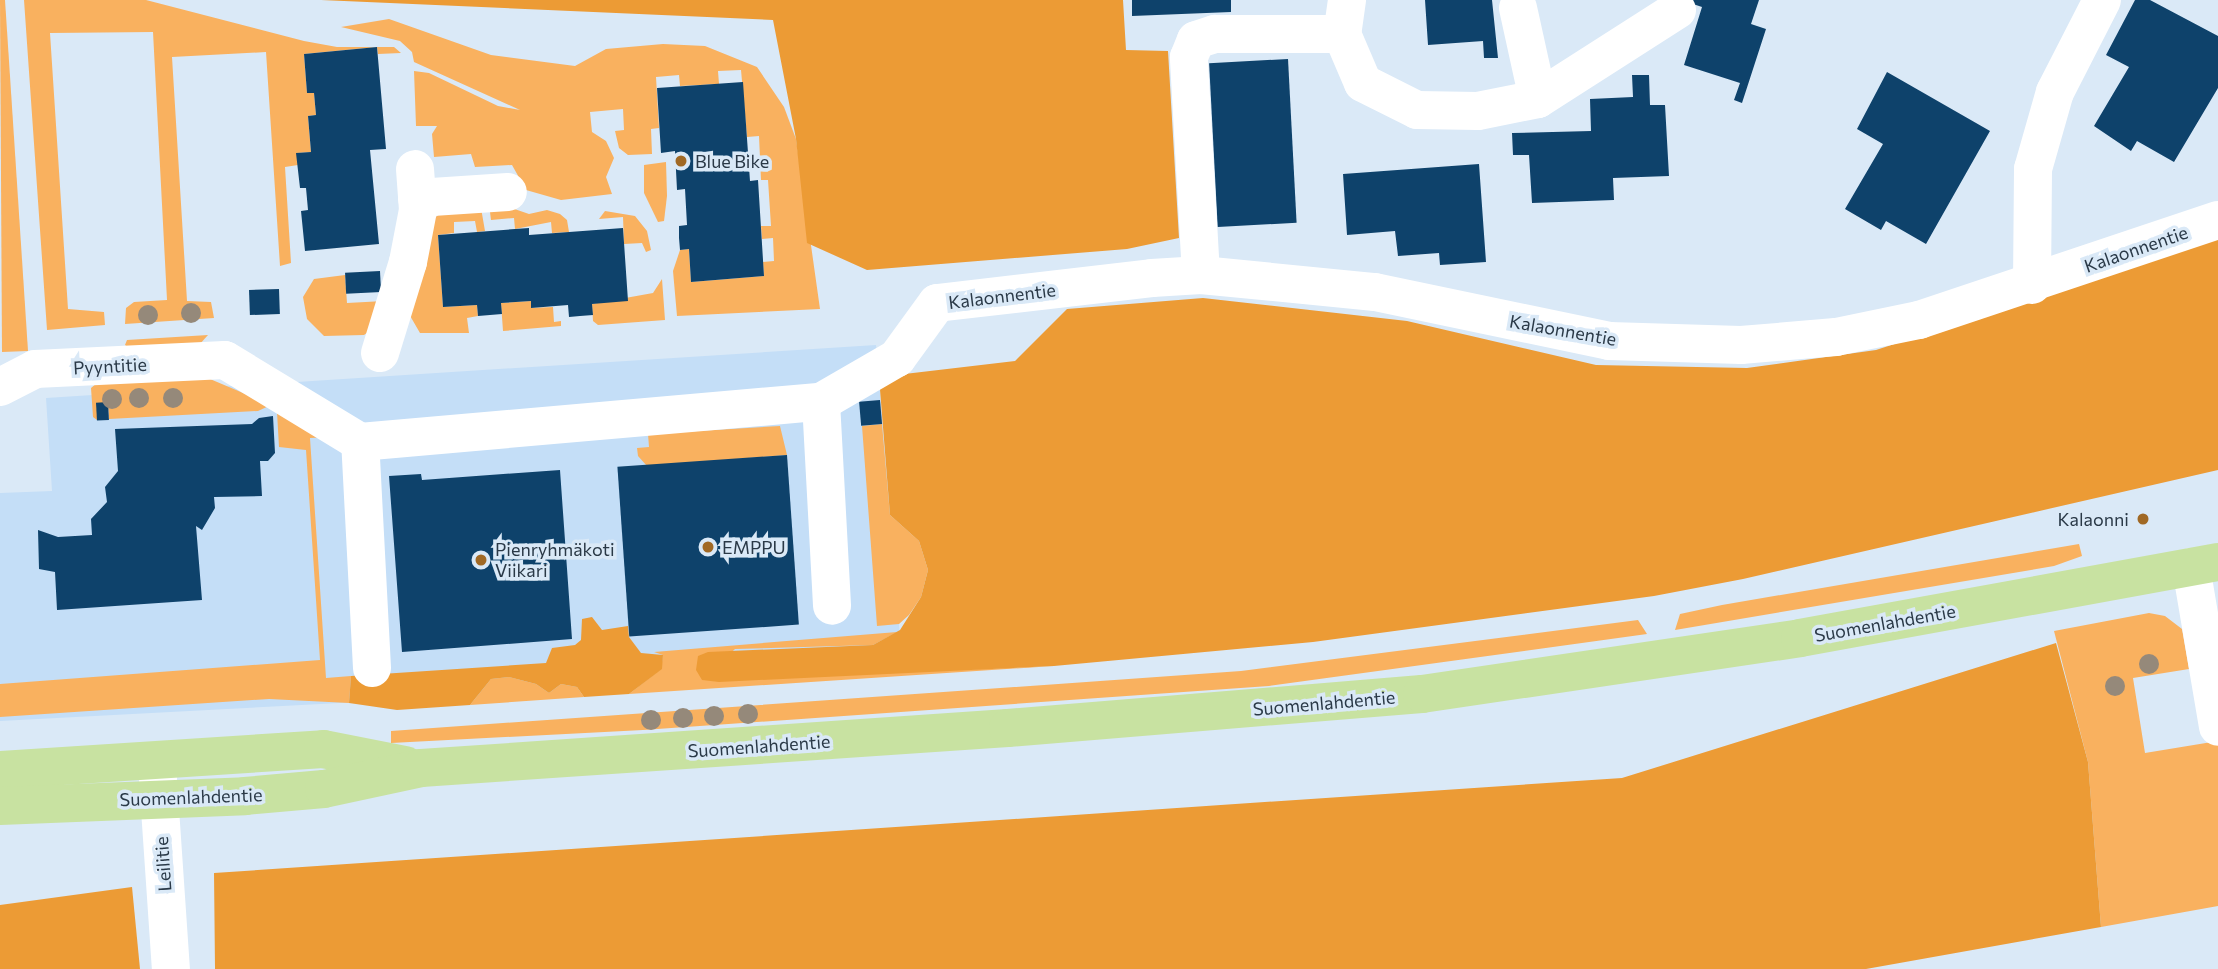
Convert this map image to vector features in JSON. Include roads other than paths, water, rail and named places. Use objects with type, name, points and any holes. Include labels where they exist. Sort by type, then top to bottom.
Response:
[{"type":"main road","name":"Suomenlahdentie","points":[[0,806],[159,801],[324,789],[421,768],[1008,728],[1422,694],[1772,642],[2204,565]]},
{"type":"main road","name":"Suomenlahdentie","points":[[0,771],[323,749],[421,768]]},
{"type":"street","points":[[2032,285],[2033,169],[2055,92],[2102,0]]},
{"type":"street","points":[[1518,8],[1538,99]]},
{"type":"street","points":[[1201,275],[1189,57],[1196,40],[1215,34],[1345,17],[1363,83],[1416,110],[1478,111],[1538,99],[1678,10]]},
{"type":"street","points":[[380,353],[408,262],[416,183],[508,192]]},
{"type":"street","name":"Kalaonnentie","points":[[821,402],[897,358],[937,303],[1201,275],[1375,292],[1609,341],[1741,345],[1836,337],[1919,320],[2032,285],[2218,220]]},
{"type":"street","name":"Pyyntitie","points":[[0,387],[35,369],[225,360],[360,442]]},
{"type":"street","points":[[372,667],[360,442],[821,402],[832,606]]},
{"type":"street","points":[[2204,565],[2218,727]]},
{"type":"street","name":"Leilitie","points":[[157,759],[171,969]]},
{"type":"place","name":"Blue Bike","points":[[681,161]]},
{"type":"place","name":"Kalaonni","points":[[2143,519]]},
{"type":"place","name":"EMPPU","points":[[708,547]]},
{"type":"place","name":"Pienryhmäkoti Viikari","points":[[481,560]]}]
